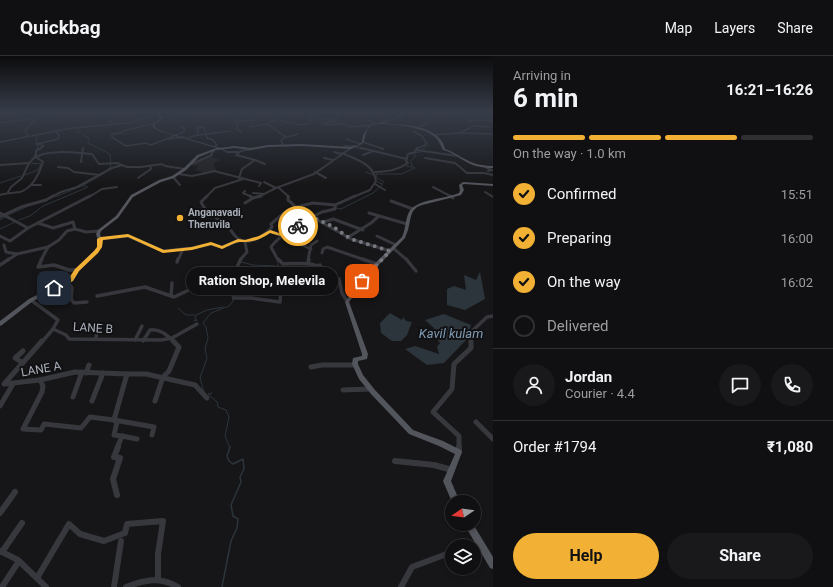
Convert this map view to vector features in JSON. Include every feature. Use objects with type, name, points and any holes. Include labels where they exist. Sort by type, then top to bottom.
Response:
[{"type":"main road","points":[[182,137],[220,148]]},
{"type":"main road","points":[[0,324],[31,300],[71,280],[77,270],[100,247],[99,232],[117,217],[132,196],[178,174],[198,156],[220,148],[251,149],[283,146],[351,148],[362,143],[364,137]]},
{"type":"main road","points":[[437,137],[442,141],[444,149],[452,151],[467,162],[485,167],[493,167]]},
{"type":"main road","points":[[453,495],[447,481],[459,452],[441,443],[411,432],[370,389],[355,365],[355,360],[365,357],[365,354],[348,309],[347,301],[377,264],[407,232],[408,218],[413,209],[432,201],[453,198],[461,193],[462,190],[460,185],[464,182],[493,185]]},
{"type":"main road","points":[[481,551],[493,565]]},
{"type":"street","points":[[0,142],[24,137]]},
{"type":"street","points":[[36,157],[36,151],[44,146],[38,143],[58,139],[59,137]]},
{"type":"street","points":[[112,137],[126,146],[151,144],[171,137]]},
{"type":"street","points":[[164,139],[191,137]]},
{"type":"street","points":[[207,137],[213,140],[217,145],[215,146]]},
{"type":"street","points":[[283,146],[282,138],[286,137]]},
{"type":"street","points":[[375,172],[391,171],[402,168],[408,163],[406,161],[408,154],[417,148],[425,146],[426,142],[423,137]]},
{"type":"street","points":[[346,139],[383,149]]},
{"type":"street","points":[[344,146],[356,147],[371,152],[407,159]]},
{"type":"street","points":[[81,162],[82,148]]},
{"type":"street","points":[[220,148],[224,151],[230,152],[251,149]]},
{"type":"street","points":[[245,204],[253,198],[262,196],[315,172],[351,148]]},
{"type":"street","points":[[416,150],[458,156]]},
{"type":"street","points":[[241,151],[236,155],[265,164]]},
{"type":"street","points":[[334,152],[368,165],[375,172],[375,184],[370,190],[312,217],[282,236],[271,247],[279,261],[283,264],[308,263],[320,265],[335,273]]},
{"type":"street","points":[[363,155],[371,152]]},
{"type":"street","points":[[8,192],[11,187],[22,178],[29,163],[36,157],[60,153],[92,154],[99,164],[116,163],[127,167],[162,164],[165,166],[185,169]]},
{"type":"street","points":[[32,185],[43,162],[36,157]]},
{"type":"street","points":[[324,158],[333,160]]},
{"type":"street","points":[[425,158],[455,163],[467,173],[493,174]]},
{"type":"street","points":[[241,179],[239,175],[245,165],[255,160]]},
{"type":"street","points":[[0,165],[29,163]]},
{"type":"street","points":[[0,217],[21,207],[46,200],[59,193],[77,187],[112,168],[122,166]]},
{"type":"street","points":[[138,178],[149,172],[151,169],[150,166]]},
{"type":"street","points":[[58,167],[68,168],[74,172],[100,175]]},
{"type":"street","points":[[485,167],[492,170],[488,171]]},
{"type":"street","points":[[178,174],[192,176],[215,171],[277,188],[289,196],[288,200],[296,207],[323,223],[332,226],[347,238],[391,250],[409,262],[416,271]]},
{"type":"street","points":[[315,172],[326,178]]},
{"type":"street","points":[[173,177],[180,186]]},
{"type":"street","points":[[241,179],[215,188],[201,202],[202,206],[211,215],[227,225],[240,240],[245,242],[260,237],[270,231],[272,227],[271,224],[276,217],[288,209],[313,204],[335,207],[340,212]]},
{"type":"street","points":[[261,184],[269,180]]},
{"type":"street","points":[[296,181],[303,183]]},
{"type":"street","points":[[375,184],[385,190]]},
{"type":"street","points":[[0,196],[8,192],[20,191],[32,185],[41,185]]},
{"type":"street","points":[[99,232],[86,232],[74,229],[67,230],[59,240],[48,248],[17,254],[6,252],[2,245],[28,228],[88,198],[102,189],[117,187]]},
{"type":"street","points":[[433,187],[453,198]]},
{"type":"street","points":[[245,190],[243,193],[253,198]]},
{"type":"street","points":[[485,192],[493,197]]},
{"type":"street","points":[[253,193],[264,194]]},
{"type":"street","points":[[391,201],[413,209]]},
{"type":"street","points":[[0,213],[10,216],[28,228]]},
{"type":"street","points":[[369,213],[408,224]]},
{"type":"street","points":[[347,238],[355,231],[363,230],[371,225],[379,216]]},
{"type":"street","points":[[323,223],[334,219],[363,230]]},
{"type":"street","points":[[37,223],[53,228],[73,222],[74,229]]},
{"type":"street","points":[[270,231],[282,236]]},
{"type":"street","points":[[0,236],[10,240]]},
{"type":"street","points":[[100,239],[127,236],[163,251],[192,248],[211,244],[222,248],[240,240]]},
{"type":"street","points":[[377,236],[396,245]]},
{"type":"street","points":[[308,263],[311,245],[317,241]]},
{"type":"street","points":[[245,242],[247,252],[238,262],[232,277],[233,297],[235,299],[251,298],[277,303],[282,301],[282,274]]},
{"type":"street","points":[[300,244],[310,249]]},
{"type":"street","points":[[322,253],[323,249],[327,247],[377,264]]},
{"type":"street","points":[[48,248],[38,267],[54,265],[69,270],[77,270]]},
{"type":"street","points":[[177,262],[183,249]]},
{"type":"street","points":[[0,265],[17,254]]},
{"type":"street","points":[[300,271],[304,269],[317,268],[320,265]]},
{"type":"street","points":[[320,270],[327,269]]},
{"type":"street","points":[[339,279],[342,293],[347,301]]},
{"type":"street","points":[[68,282],[72,288],[71,299],[74,303],[87,302]]},
{"type":"street","points":[[97,296],[145,287],[174,297],[206,282],[233,285]]},
{"type":"street","points":[[171,296],[172,283]]},
{"type":"street","points":[[31,300],[58,320],[53,329]]},
{"type":"street","points":[[459,452],[459,436],[433,412],[446,399],[452,389],[454,364],[471,348],[470,333],[487,317],[493,316]]},
{"type":"street","points":[[96,338],[98,324]]},
{"type":"street","points":[[172,338],[197,324]]},
{"type":"street","points":[[135,340],[142,326]]},
{"type":"street","name":"LANE B","points":[[53,329],[66,335],[69,339],[96,338],[143,341],[172,338]]},
{"type":"street","name":"LANE A","points":[[2,384],[53,329]]},
{"type":"street","points":[[143,341],[151,330],[157,331],[172,338],[179,347],[169,371],[163,377],[155,402]]},
{"type":"street","name":"LANE A","points":[[23,351],[15,358],[23,363]]},
{"type":"street","points":[[73,397],[84,372],[89,365]]},
{"type":"street","points":[[311,367],[318,365],[355,365]]},
{"type":"street","name":"LANE A","points":[[2,384],[40,380],[75,372],[127,374],[141,372],[195,385],[207,398]]},
{"type":"street","points":[[92,401],[103,373]]},
{"type":"street","points":[[127,374],[114,420],[117,422],[114,435],[137,439]]},
{"type":"street","points":[[40,380],[43,386],[42,392],[23,429],[41,430],[44,424],[81,428],[90,417],[154,427],[152,435]]},
{"type":"street","points":[[0,406],[13,384]]},
{"type":"street","points":[[343,390],[370,389]]},
{"type":"street","points":[[476,422],[493,438]]},
{"type":"street","points":[[117,495],[114,479],[120,458],[114,457],[122,436]]},
{"type":"street","points":[[395,461],[434,465],[452,470]]},
{"type":"street","points":[[0,513],[15,492]]},
{"type":"street","points":[[38,578],[69,524],[80,534],[104,541],[125,533],[127,524],[163,521],[158,554],[158,579]]},
{"type":"street","points":[[22,523],[1,552],[19,561],[46,587]]},
{"type":"street","points":[[114,587],[121,541]]},
{"type":"street","points":[[401,587],[412,567],[445,555]]},
{"type":"street","points":[[2,587],[19,561]]},
{"type":"street","points":[[126,587],[144,579],[158,579],[171,582],[178,587]]},
{"type":"shaded area","points":[[209,156],[221,160],[213,163],[216,169],[213,171],[204,173],[195,170],[198,166],[191,165]]},
{"type":"water","points":[[480,272],[485,299],[465,310],[447,305],[447,289],[454,286],[466,290],[464,275],[476,280]]},
{"type":"water","points":[[390,313],[402,320],[403,317],[406,321],[412,322],[407,335],[401,341],[392,341],[381,333],[380,323]]},
{"type":"water","name":"Kavil kulam","points":[[444,314],[471,325],[466,340],[444,363],[427,365],[405,349],[415,346],[439,354],[437,347],[440,343],[433,334],[434,328],[425,320]]},
{"type":"waterway","points":[[34,157],[38,146],[35,144],[38,142],[36,142],[37,137]]},
{"type":"waterway","points":[[87,137],[89,138],[88,143],[110,154],[111,166],[108,169]]},
{"type":"waterway","points":[[421,150],[429,145],[427,142]]},
{"type":"waterway","points":[[384,182],[377,178],[376,174],[401,174],[415,168],[412,167],[410,162],[415,157],[414,153],[420,152]]},
{"type":"waterway","points":[[25,175],[38,170],[41,164],[30,163]]},
{"type":"waterway","points":[[406,166],[411,167]]},
{"type":"waterway","points":[[366,172],[374,175]]},
{"type":"waterway","points":[[82,186],[103,174]]},
{"type":"waterway","points":[[0,183],[21,176]]},
{"type":"waterway","points":[[336,208],[341,209],[373,193],[383,184],[377,182]]},
{"type":"waterway","points":[[55,197],[82,186]]},
{"type":"waterway","points":[[82,186],[87,186]]},
{"type":"waterway","points":[[19,220],[30,216],[43,206],[88,187]]},
{"type":"waterway","points":[[8,215],[26,207]]},
{"type":"waterway","points":[[0,220],[5,217]]},
{"type":"waterway","points":[[0,229],[15,222]]},
{"type":"waterway","points":[[241,262],[253,265],[278,266],[278,261]]},
{"type":"waterway","points":[[230,283],[230,277],[235,267]]},
{"type":"waterway","points":[[204,392],[200,378],[207,358],[205,349],[208,338],[206,327],[203,323],[211,313],[229,306],[233,301],[230,286]]},
{"type":"waterway","points":[[194,321],[197,320],[195,319],[196,315],[207,310],[223,307]]},
{"type":"waterway","points":[[178,308],[186,315],[195,315]]},
{"type":"waterway","points":[[212,393],[208,394],[217,402],[218,407],[226,410],[229,417],[225,436],[230,448]]},
{"type":"waterway","points":[[222,587],[231,541],[237,528],[238,519],[233,516],[231,505],[241,482],[240,477],[244,469],[243,459],[233,464],[229,461],[227,456],[230,448]]},
{"type":"way so far","points":[[298,226],[312,217],[332,226],[347,238],[390,251],[362,281]]},
{"type":"place","name":"Anganavadi, Theruvila","points":[[180,218]]},
{"type":"place","name":"Ration Shop, Melevila","points":[[362,281]]},
{"type":"route","points":[[54,288],[71,280],[77,270],[100,247],[100,239],[102,238],[128,236],[163,251],[192,248],[211,244],[222,248],[240,240],[245,242],[260,237],[270,231],[282,236],[294,230],[298,226]]}]
